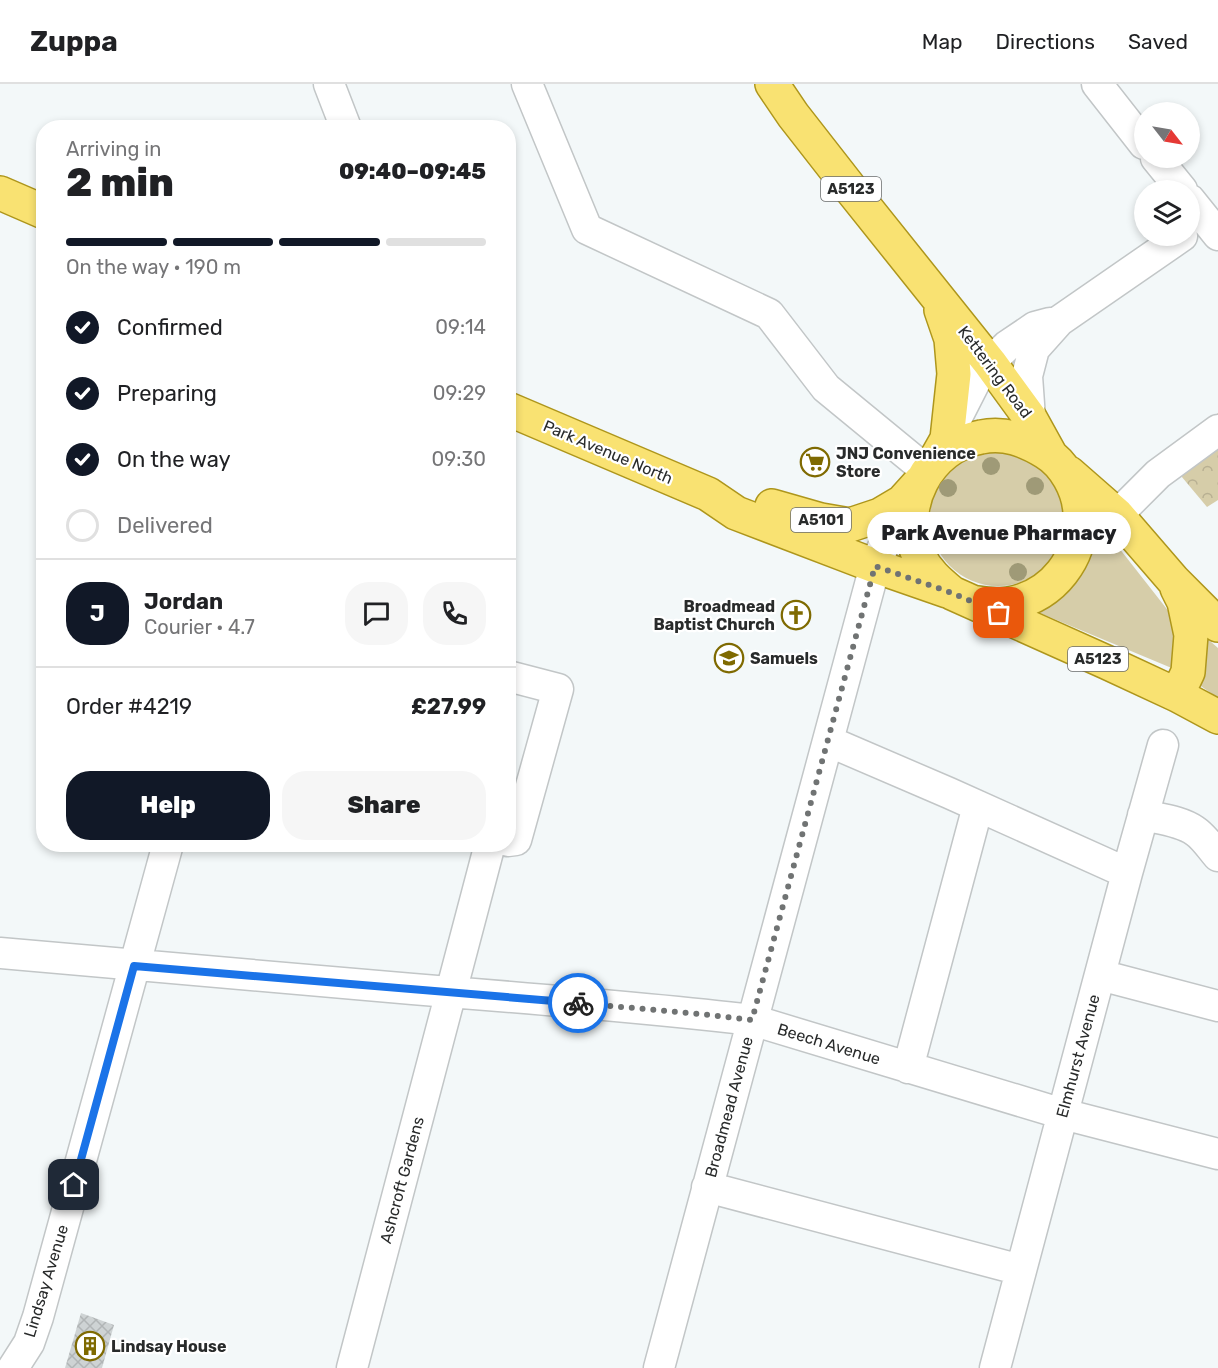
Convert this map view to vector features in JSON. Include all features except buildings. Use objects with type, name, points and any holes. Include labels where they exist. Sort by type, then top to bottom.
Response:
[{"type":"main road","name":"Kettering Road","points":[[772,84],[842,179],[990,363],[1030,418],[1057,462],[1117,515],[1174,581],[1218,626]]},
{"type":"main road","points":[[0,194],[36,209]]},
{"type":"main road","name":"Kettering Road","points":[[926,471],[954,374],[951,339],[934,292]]},
{"type":"main road","name":"Park Avenue North","points":[[516,412],[708,494],[736,513],[965,598]]},
{"type":"main road","points":[[1003,436],[1027,441],[1057,462],[1073,484],[1080,507],[1081,523],[1078,543],[1068,566],[1052,584],[1029,599],[1007,605],[965,598],[933,577],[919,556],[912,533],[912,508],[926,471],[956,446],[980,437],[1003,436]]},
{"type":"main road","name":"Park Avenue North","points":[[708,494],[740,497],[821,520],[850,525],[880,515],[926,471]]},
{"type":"main road","name":"Kettering Road","points":[[1174,581],[1184,603],[1191,635],[1188,672],[1177,695]]},
{"type":"main road","name":"A5123","points":[[965,598],[1177,695],[1218,717]]},
{"type":"street","points":[[329,84],[343,120]]},
{"type":"street","points":[[527,84],[587,229],[769,314],[826,388],[926,471]]},
{"type":"street","points":[[1097,84],[1134,131]]},
{"type":"street","points":[[1164,168],[1174,180]]},
{"type":"street","points":[[1030,418],[1027,376],[1034,349],[1059,321],[1166,246]]},
{"type":"street","name":"Broadmead Avenue","points":[[658,1368],[875,566],[980,372],[1007,346],[1035,327],[1059,321]]},
{"type":"street","points":[[1117,515],[1158,474],[1218,430]]},
{"type":"street","points":[[516,678],[558,689],[516,840]]},
{"type":"street","points":[[828,741],[1127,873]]},
{"type":"street","name":"Elmhurst Avenue","points":[[995,1368],[1163,745]]},
{"type":"street","points":[[908,1068],[978,806]]},
{"type":"street","points":[[1143,815],[1180,824],[1193,830],[1218,856]]},
{"type":"street","name":"Lindsay Avenue","points":[[13,1368],[29,1342],[38,1317],[166,852]]},
{"type":"street","name":"Ashcroft Gardens","points":[[352,1368],[488,852]]},
{"type":"street","name":"Beech Avenue","points":[[0,953],[689,1012],[752,1020],[1063,1114],[1218,1154]]},
{"type":"street","points":[[1100,975],[1218,1006]]},
{"type":"street","points":[[707,1187],[1021,1270]]},
{"type":"green space","points":[[1218,413],[1218,500],[1207,507],[1166,458]]},
{"type":"green space","points":[[998,450],[1024,455],[1036,461],[1046,470],[1055,480],[1061,492],[1066,518],[1061,544],[1055,556],[1046,566],[1036,575],[1024,581],[998,586],[972,581],[960,575],[950,566],[941,556],[935,544],[930,518],[935,492],[941,480],[950,470],[960,461],[972,455]]},
{"type":"green space","points":[[1094,525],[1101,525],[1177,622],[1174,669],[1035,611],[1065,587],[1085,566],[1091,550]]},
{"type":"green space","points":[[1203,635],[1218,648],[1218,698],[1195,682]]},
{"type":"way so far","points":[[578,1003],[752,1020],[875,566],[952,593],[999,613]]},
{"type":"place","name":"JNJ Convenience Store","points":[[815,462]]},
{"type":"place","name":"Park Avenue Pharmacy","points":[[999,613]]},
{"type":"place","name":"Broadmead Baptist Church","points":[[796,615]]},
{"type":"place","name":"Samuels","points":[[729,658]]},
{"type":"place","name":"Lindsay House","points":[[90,1346]]},
{"type":"route","points":[[74,1185],[134,966],[578,1003]]}]
